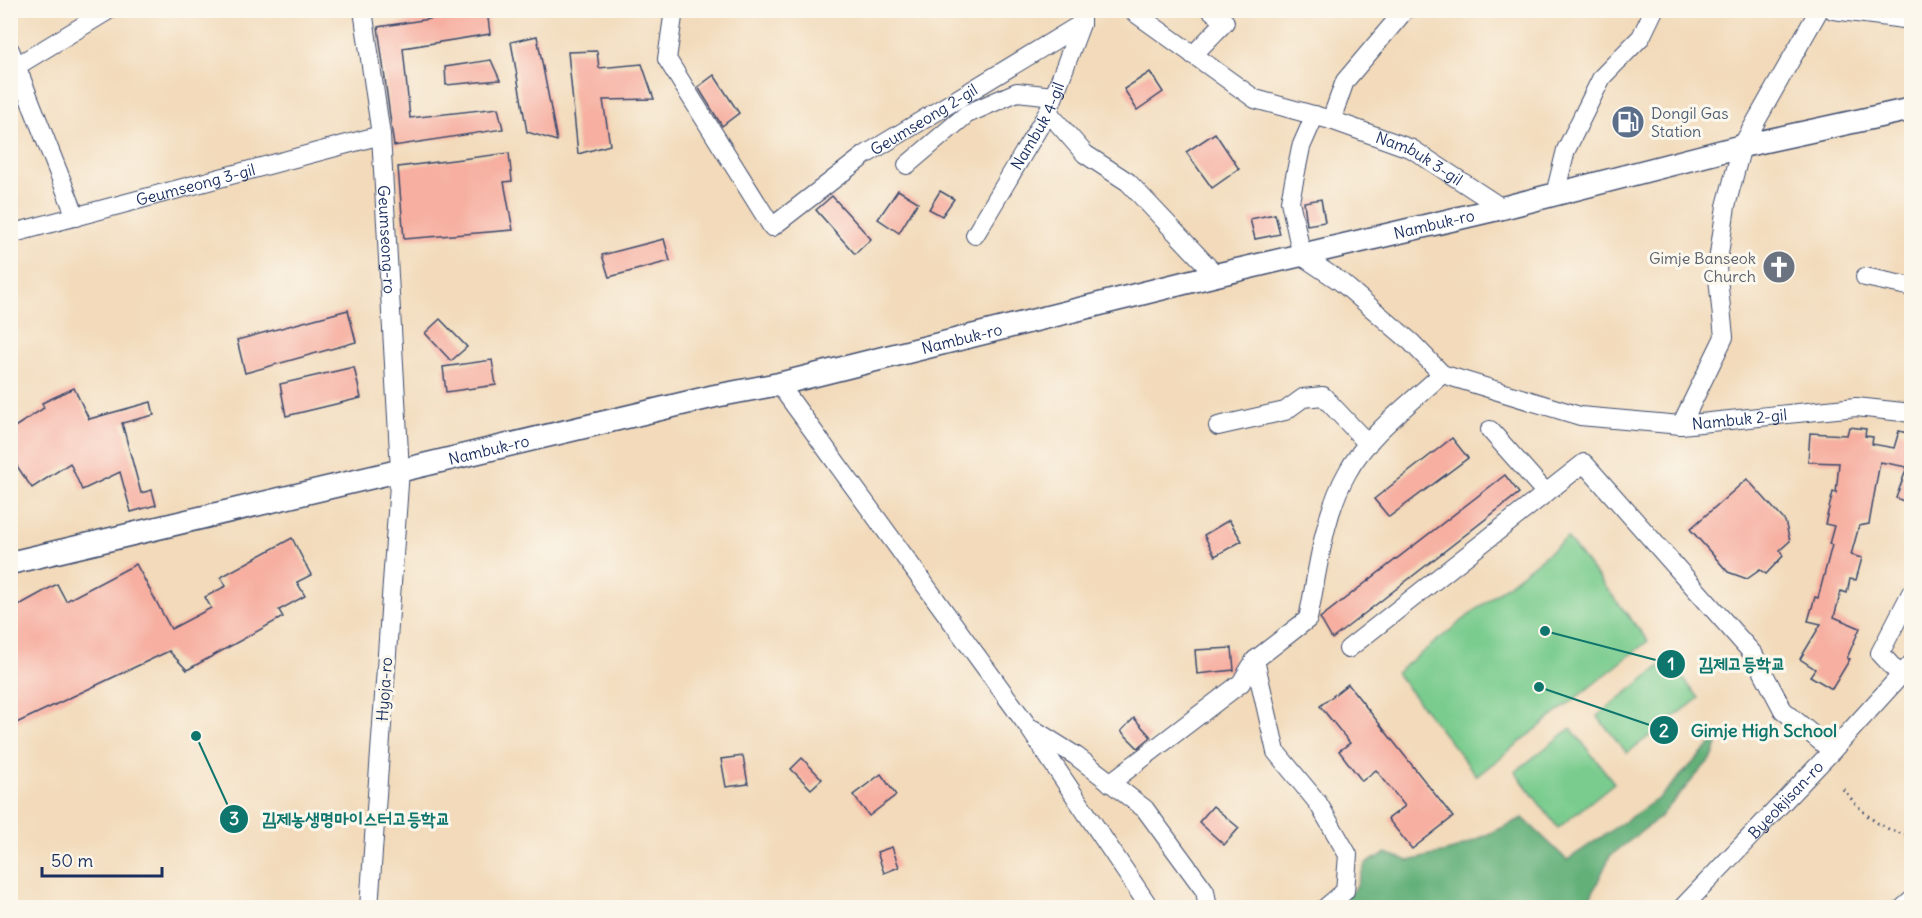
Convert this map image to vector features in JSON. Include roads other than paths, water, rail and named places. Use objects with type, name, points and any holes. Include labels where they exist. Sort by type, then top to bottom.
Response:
[{"type":"main road","name":"Nambuk-ro","points":[[10,563],[400,470],[779,384],[1216,275],[1502,208],[1742,146],[1911,109]]},
{"type":"street","points":[[76,217],[12,62],[109,10]]},
{"type":"street","name":"Geumseong-ro","points":[[363,10],[381,135],[400,470]]},
{"type":"street","name":"Geumseong 2-gil","points":[[674,10],[666,59],[772,227],[866,155],[1081,17]]},
{"type":"street","name":"Nambuk 3-gil","points":[[1131,10],[1255,99],[1323,118],[1412,148],[1502,208]]},
{"type":"street","points":[[1193,55],[1225,22],[1211,10]]},
{"type":"street","points":[[1405,10],[1345,81],[1323,118],[1300,147],[1290,201],[1302,256],[1341,282],[1411,342],[1442,374],[1580,416],[1681,425]]},
{"type":"street","points":[[1555,194],[1566,150],[1602,77],[1641,38],[1653,10]]},
{"type":"street","name":"Nambuk 2-gil","points":[[1681,425],[1724,337],[1717,268],[1726,206],[1742,146],[1819,10]]},
{"type":"street","points":[[1833,10],[1911,21]]},
{"type":"street","name":"Nambuk 4-gil","points":[[975,235],[1051,104],[1081,17]]},
{"type":"street","points":[[907,165],[967,114],[1017,92],[1051,104],[1085,154],[1128,183],[1216,275]]},
{"type":"street","name":"Geumseong 3-gil","points":[[10,234],[381,135]]},
{"type":"street","points":[[1865,277],[1911,287]]},
{"type":"street","points":[[1110,783],[1241,683],[1255,660],[1308,619],[1332,504],[1347,472],[1368,444],[1442,374]]},
{"type":"street","points":[[779,384],[1027,725],[1150,908]]},
{"type":"street","points":[[1218,426],[1285,411],[1303,398],[1323,396],[1368,444]]},
{"type":"street","name":"Nambuk 2-gil","points":[[1681,425],[1856,407],[1911,413]]},
{"type":"street","points":[[1490,430],[1546,493]]},
{"type":"street","points":[[1348,649],[1584,463],[1754,655],[1783,710],[1832,751]]},
{"type":"street","name":"Hyoja-ro","points":[[369,908],[400,470]]},
{"type":"street","points":[[1906,669],[1881,652],[1911,591]]},
{"type":"street","points":[[1255,660],[1276,752],[1318,803],[1348,855],[1345,891],[1324,908]]},
{"type":"street","name":"Byeokjisan-ro","points":[[1682,908],[1832,751],[1906,669]]},
{"type":"street","points":[[1027,725],[1076,756],[1145,809],[1205,891],[1208,908]]},
{"type":"street","points":[[1903,908],[1911,900]]},
{"type":"place","name":"Dongil Gas Station","points":[[1628,122]]},
{"type":"place","name":"Gimje Banseok Church","points":[[1779,267]]},
{"type":"place","name":"김제고등학교","points":[[1545,631]]},
{"type":"place","name":"Gimje High School","points":[[1539,687]]},
{"type":"place","name":"김제농생명마이스터고등학교","points":[[196,736]]}]
